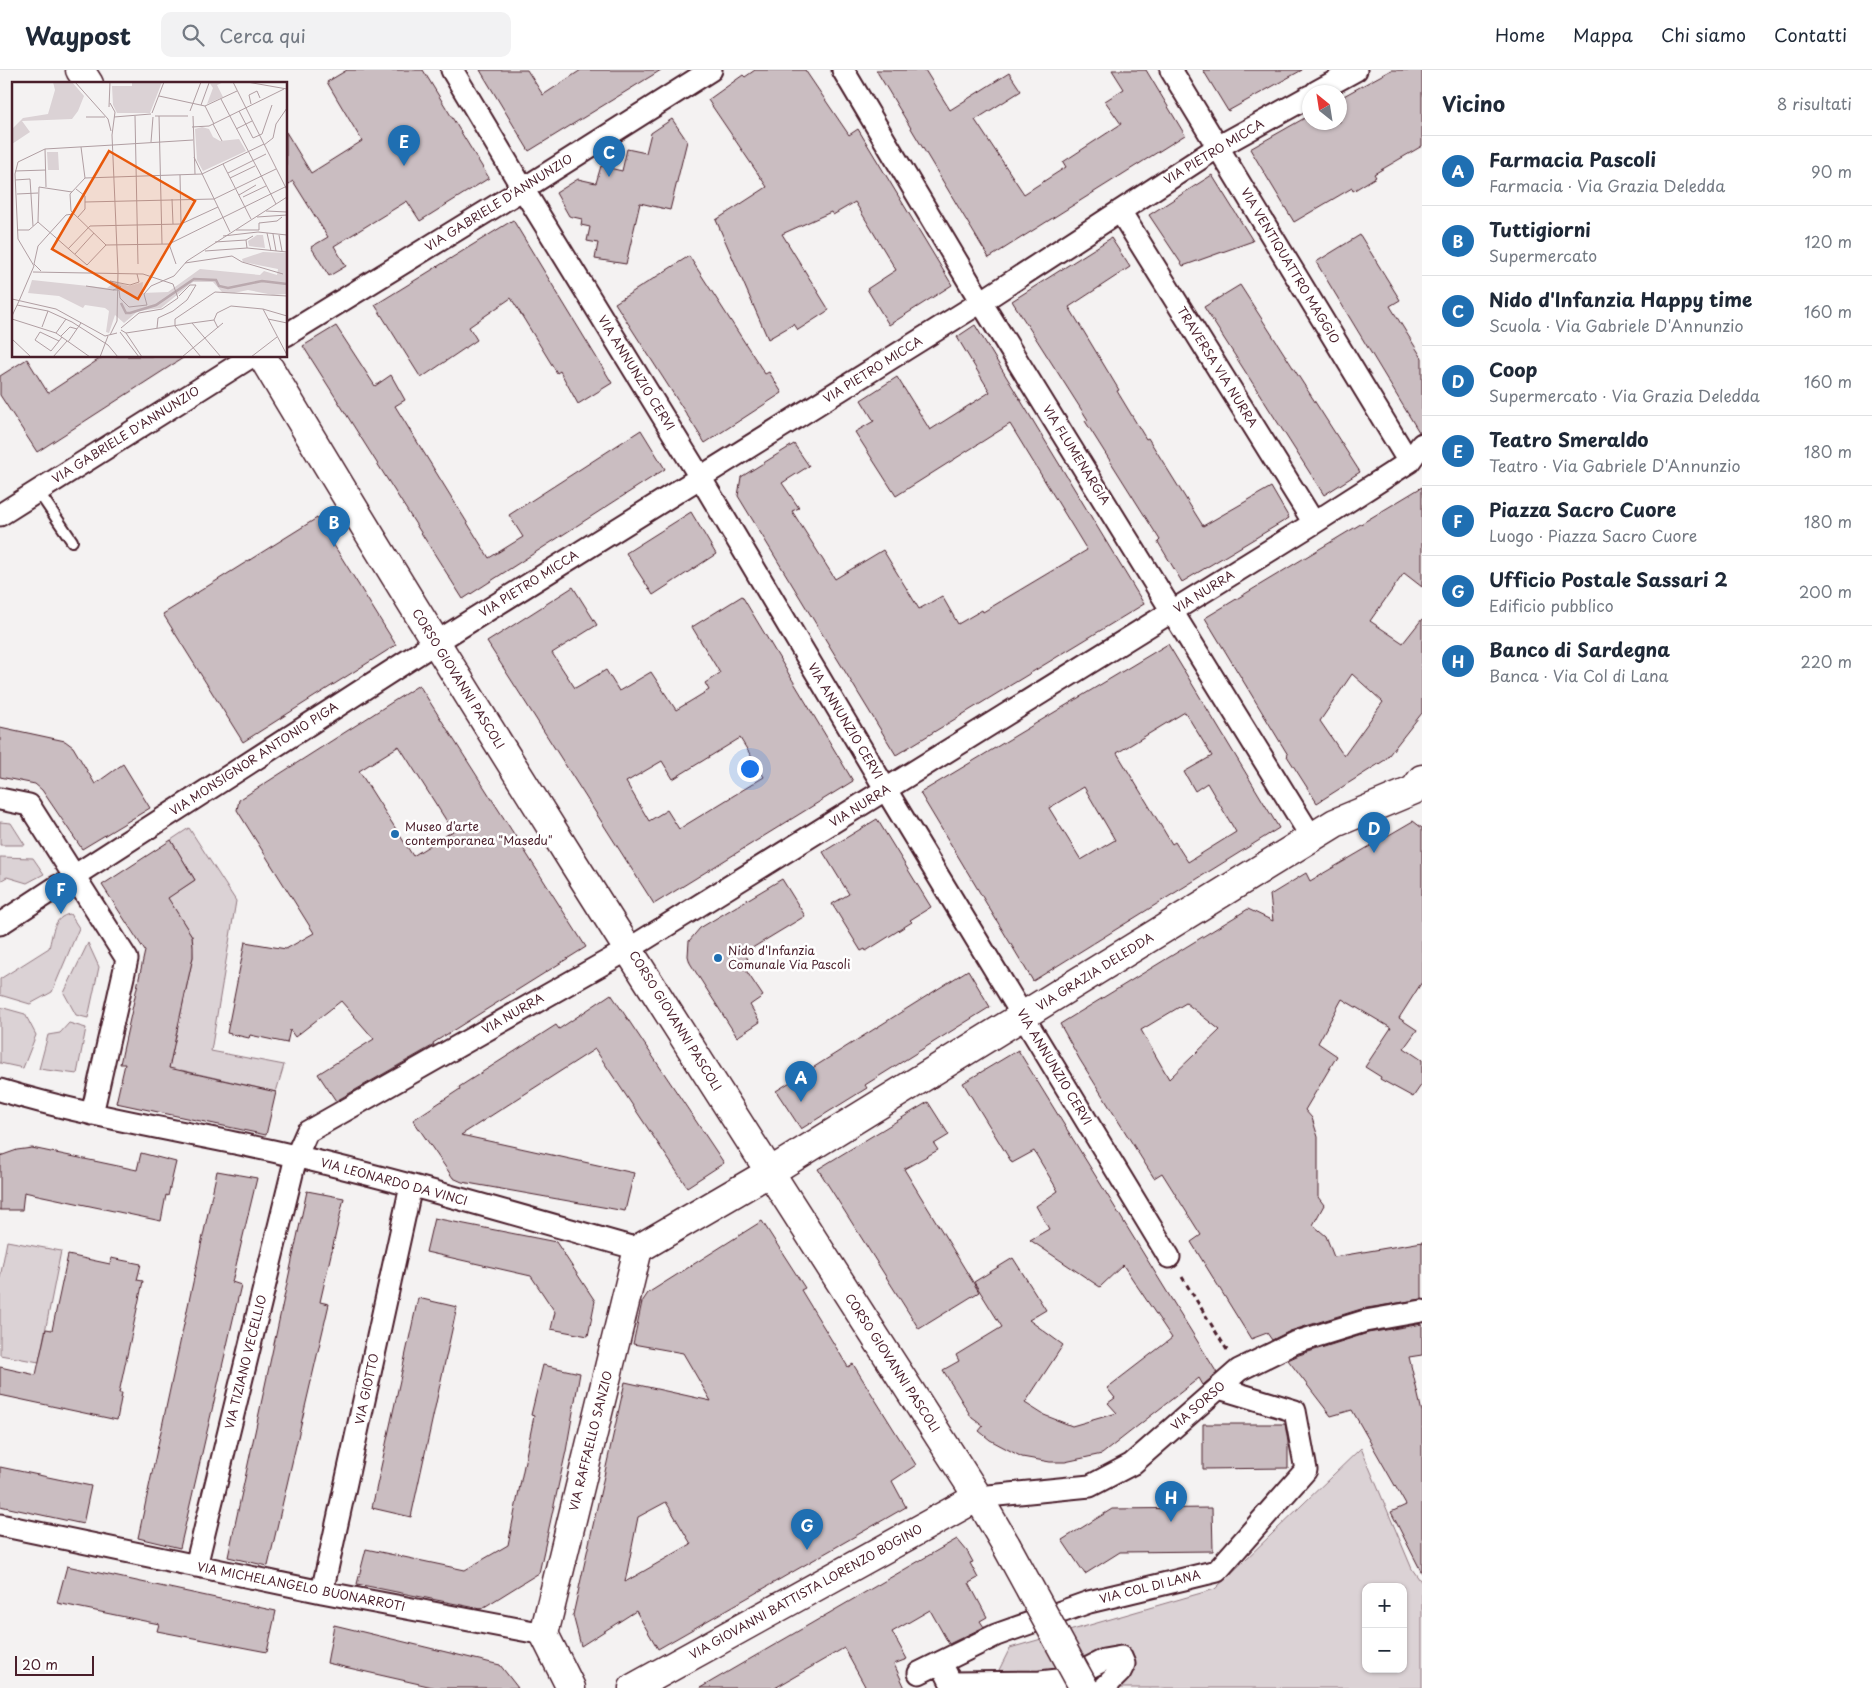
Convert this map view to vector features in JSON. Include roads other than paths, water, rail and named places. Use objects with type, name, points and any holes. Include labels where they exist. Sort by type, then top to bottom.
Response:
[{"type":"street","points":[[80,70],[88,82]]},
{"type":"street","name":"VIA ANNUNZIO CERVI","points":[[452,70],[700,477],[1023,1017],[1170,1257]]},
{"type":"street","name":"VIA GABRIELE D'ANNUNZIO","points":[[288,334],[523,189],[710,70]]},
{"type":"street","name":"VIA FLUMENARGIA","points":[[843,70],[981,302],[1312,838]]},
{"type":"street","name":"VIA VENTIQUATTRO MAGGIO","points":[[1171,70],[1409,462]]},
{"type":"street","points":[[1329,85],[1356,70]]},
{"type":"street","name":"VIA PIETRO MICCA","points":[[434,643],[981,302],[1218,148],[1302,101]]},
{"type":"street","name":"TRAVERSA VIA NURRA","points":[[1120,211],[1314,523]]},
{"type":"street","name":"VIA GABRIELE D'ANNUNZIO","points":[[0,515],[249,358]]},
{"type":"street","name":"CORSO GIOVANNI PASCOLI","points":[[263,358],[434,643],[978,1496],[1084,1688]]},
{"type":"street","name":"VIA NURRA","points":[[296,1157],[307,1132],[629,949],[1314,523],[1409,462],[1422,444]]},
{"type":"street","name":"VIA MONSIGNOR ANTONIO PIGA","points":[[0,924],[434,643]]},
{"type":"street","name":"VIA GRAZIA DELEDDA","points":[[770,1172],[1335,823],[1419,788]]},
{"type":"street","points":[[0,799],[29,805],[66,881],[127,959],[92,1114]]},
{"type":"street","name":"VIA LEONARDO DA VINCI","points":[[0,1090],[44,1104],[296,1157],[412,1186],[638,1249]]},
{"type":"street","points":[[0,1107],[44,1104]]},
{"type":"street","name":"VIA TIZIANO VECELLIO","points":[[196,1566],[296,1157]]},
{"type":"street","points":[[638,1249],[770,1172]]},
{"type":"street","name":"VIA GIOTTO","points":[[322,1592],[412,1186]]},
{"type":"street","name":"VIA RAFFAELLO SANZIO","points":[[544,1634],[638,1249]]},
{"type":"street","name":"VIA SORSO","points":[[978,1496],[1090,1486],[1132,1464],[1239,1370],[1294,1343],[1365,1321],[1422,1311]]},
{"type":"street","name":"VIA COL DI LANA","points":[[919,1674],[996,1635],[1089,1602],[1216,1571],[1306,1470],[1296,1411],[1219,1388]]},
{"type":"street","name":"VIA GIOVANNI BATTISTA LORENZO BOGINO","points":[[633,1688],[978,1496]]},
{"type":"street","name":"VIA MICHELANGELO BUONARROTI","points":[[0,1525],[322,1592],[544,1634]]},
{"type":"street","points":[[544,1634],[571,1688]]},
{"type":"street","points":[[941,1663],[951,1683],[1040,1682],[1067,1679],[1104,1660],[1121,1657],[1124,1664],[1120,1672],[1104,1688]]},
{"type":"lane","points":[[38,491],[72,541]]},
{"type":"place","name":"Teatro Smeraldo","points":[[404,166]]},
{"type":"place","name":"Nido d'Infanzia Happy time","points":[[609,177]]},
{"type":"place","name":"Tuttigiorni","points":[[334,547]]},
{"type":"place","name":"Museo d'arte contemporanea \"Masedu\"","points":[[395,834]]},
{"type":"place","name":"Coop","points":[[1374,853]]},
{"type":"place","name":"Piazza Sacro Cuore","points":[[61,914]]},
{"type":"place","name":"Nido d'Infanzia Comunale Via Pascoli","points":[[718,958]]},
{"type":"place","name":"Farmacia Pascoli","points":[[801,1102]]},
{"type":"place","name":"Banco di Sardegna","points":[[1171,1522]]},
{"type":"place","name":"Ufficio Postale Sassari 2","points":[[807,1550]]}]
